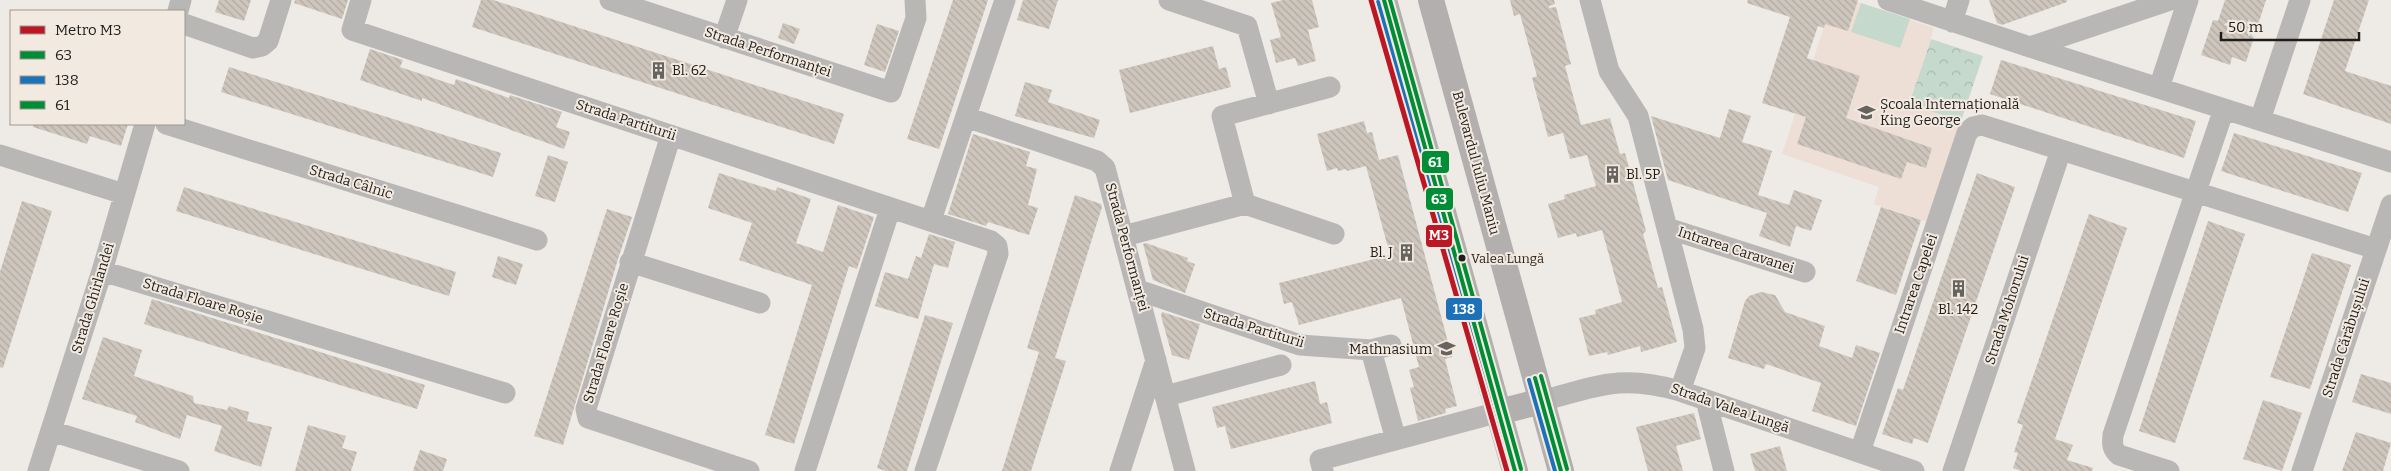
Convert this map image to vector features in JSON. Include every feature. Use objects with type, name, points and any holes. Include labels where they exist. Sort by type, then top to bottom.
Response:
[{"type":"main road","points":[[1384,0],[1515,471]]},
{"type":"main road","name":"Bulevardul Iuliu Maniu","points":[[1431,0],[1561,471]]},
{"type":"main road","points":[[1499,412],[1542,401]]},
{"type":"street","points":[[185,24],[253,48],[262,46],[268,41],[281,0]]},
{"type":"street","name":"Strada Partiturii","points":[[361,0],[352,30],[890,209],[931,220],[991,241],[997,246],[998,254],[925,471]]},
{"type":"street","name":"Strada Performanței","points":[[610,0],[891,92],[916,18],[915,0]]},
{"type":"street","points":[[724,38],[737,0]]},
{"type":"street","points":[[931,220],[1005,0]]},
{"type":"street","points":[[1169,0],[1247,26],[1268,104]]},
{"type":"street","points":[[1590,0],[1609,71],[1638,116],[1695,339],[1692,360],[1680,391]]},
{"type":"street","points":[[1888,0],[2391,162]]},
{"type":"street","points":[[1952,22],[1959,0]]},
{"type":"street","points":[[2030,47],[2170,0]]},
{"type":"street","points":[[2159,88],[2188,0]]},
{"type":"street","points":[[2260,120],[2300,0]]},
{"type":"street","points":[[1245,204],[1222,116],[1330,87]]},
{"type":"street","points":[[2170,471],[2119,454],[2114,451],[2112,444],[2224,109]]},
{"type":"street","name":"Strada Performanței","points":[[966,117],[1102,164],[1107,173],[1186,471]]},
{"type":"street","name":"Strada Ghirlandei","points":[[38,471],[102,271],[145,125]]},
{"type":"street","name":"Strada Câlnic","points":[[169,125],[537,240]]},
{"type":"street","name":"Intrarea Capelei","points":[[1860,452],[1967,133],[1973,127],[1982,125],[2060,150]]},
{"type":"street","name":"Strada Floare Roșie","points":[[671,135],[630,262],[586,409],[588,418],[749,471]]},
{"type":"street","points":[[2060,150],[2376,249]]},
{"type":"street","name":"Strada Mohorului","points":[[1953,471],[2060,150]]},
{"type":"street","points":[[0,155],[124,194]]},
{"type":"street","points":[[1124,236],[1245,204],[1334,234]]},
{"type":"street","name":"Strada Cărăbușului","points":[[2302,471],[2391,205]]},
{"type":"street","points":[[806,471],[890,209]]},
{"type":"street","name":"Intrarea Caravanei","points":[[1667,228],[1805,272]]},
{"type":"street","points":[[630,262],[760,303]]},
{"type":"street","name":"Strada Floare Roșie","points":[[102,271],[505,393]]},
{"type":"street","name":"Strada Partiturii","points":[[1138,290],[1300,345],[1370,350]]},
{"type":"street","points":[[1391,344],[1370,350],[1396,440]]},
{"type":"street","points":[[1120,471],[1156,360]]},
{"type":"street","points":[[1166,396],[1281,365]]},
{"type":"street","name":"Strada Valea Lungă","points":[[1542,401],[1608,383],[1626,381],[1645,382],[1680,391],[1908,470]]},
{"type":"street","points":[[1706,400],[1724,471]]},
{"type":"street","points":[[1323,471],[1320,460],[1499,412]]},
{"type":"street","points":[[51,430],[179,471]]},
{"type":"shaded area","name":"Școala Internațională King George","points":[[1852,0],[1934,28],[1909,103],[1961,121],[1928,222],[1874,204],[1879,187],[1782,154],[1825,24]]},
{"type":"green space","points":[[1861,3],[1910,19],[1900,48],[1851,32]]},
{"type":"green space","points":[[1931,39],[1983,56],[1961,121],[1909,104]]},
{"type":"building","points":[[219,0],[251,0],[244,21],[215,12]]},
{"type":"building","points":[[295,0],[348,0],[342,19],[294,3]]},
{"type":"building","name":"Bl. 62","points":[[481,0],[493,0],[844,114],[834,144],[472,27]]},
{"type":"building","points":[[953,0],[988,0],[939,149],[907,139]]},
{"type":"building","points":[[1023,0],[1058,0],[1049,29],[1017,20]]},
{"type":"building","points":[[1283,0],[1312,0],[1319,27],[1308,30],[1316,61],[1298,66],[1295,58],[1276,63],[1270,40],[1281,37],[1271,3]]},
{"type":"building","name":"Bl. 5P","points":[[1510,0],[1554,0],[1555,4],[1549,6],[1549,8],[1556,7],[1571,64],[1565,66],[1581,125],[1610,118],[1620,154],[1625,153],[1646,231],[1643,234],[1658,288],[1662,287],[1677,342],[1641,352],[1640,346],[1608,355],[1607,352],[1589,356],[1579,318],[1596,314],[1595,310],[1622,302],[1602,230],[1577,237],[1576,233],[1558,238],[1548,204],[1565,199],[1564,195],[1596,186],[1587,155],[1570,159],[1563,133],[1548,137],[1532,78],[1537,76],[1520,14],[1514,16]]},
{"type":"building","points":[[1748,0],[1858,0],[1848,31],[1825,24],[1824,28],[1818,26],[1807,58],[1860,76],[1846,118],[1932,148],[1926,168],[1907,162],[1901,179],[1797,144],[1806,117],[1762,103],[1790,17],[1747,3]]},
{"type":"building","points":[[1989,0],[2067,0],[2067,2],[2002,25],[1997,23]]},
{"type":"building","points":[[2225,0],[2266,0],[2246,62],[2232,57],[2230,65],[2201,55],[2213,20],[2218,21]]},
{"type":"building","points":[[2334,0],[2369,0],[2345,71],[2391,86],[2391,124],[2303,94]]},
{"type":"building","points":[[783,23],[800,29],[794,44],[778,38]]},
{"type":"building","points":[[877,24],[899,31],[885,72],[864,65]]},
{"type":"building","points":[[1213,46],[1219,69],[1226,67],[1231,87],[1130,113],[1119,70]]},
{"type":"building","points":[[370,49],[403,60],[400,67],[454,85],[456,79],[509,98],[510,95],[562,112],[556,127],[570,132],[564,149],[422,98],[422,101],[360,80]]},
{"type":"building","points":[[2001,60],[2196,121],[2184,158],[1990,94]]},
{"type":"building","points":[[229,67],[501,153],[493,177],[221,92]]},
{"type":"building","points":[[1025,82],[1052,90],[1048,102],[1100,120],[1094,138],[1015,116]]},
{"type":"building","points":[[1729,109],[1751,116],[1742,142],[1772,151],[1758,195],[1789,205],[1794,190],[1822,200],[1811,231],[1796,226],[1790,247],[1759,236],[1767,213],[1668,180],[1651,116],[1720,138]]},
{"type":"building","name":"Bl. J","points":[[1364,121],[1367,133],[1372,132],[1379,160],[1398,155],[1452,357],[1445,359],[1457,406],[1445,409],[1446,413],[1418,421],[1410,388],[1414,387],[1409,370],[1419,367],[1401,298],[1299,325],[1292,302],[1284,304],[1279,283],[1390,255],[1366,166],[1347,171],[1346,169],[1338,171],[1337,168],[1327,171],[1317,134]]},
{"type":"building","points":[[33,125],[128,125],[121,146],[90,136],[87,144],[33,127]]},
{"type":"building","points":[[2234,133],[2362,173],[2348,212],[2221,171]]},
{"type":"building","points":[[973,134],[1030,152],[1026,166],[1037,169],[1028,205],[1038,208],[1029,235],[988,222],[986,226],[948,214]]},
{"type":"building","points":[[548,155],[568,162],[555,202],[535,196]]},
{"type":"building","points":[[719,173],[776,191],[777,187],[811,199],[796,243],[823,252],[838,205],[874,217],[857,269],[849,266],[794,444],[765,435],[812,285],[739,260],[752,223],[708,208]]},
{"type":"building","name":"Bl. 142","points":[[1977,173],[2015,187],[1928,443],[1914,438],[1912,444],[1882,434],[1898,388],[1903,390]]},
{"type":"building","points":[[184,187],[456,272],[449,296],[176,211]]},
{"type":"building","points":[[1075,195],[1101,204],[1102,207],[1055,358],[1066,361],[1031,471],[1002,471],[1039,352],[1027,348]]},
{"type":"building","points":[[22,201],[52,211],[3,368],[0,367],[0,272]]},
{"type":"building","points":[[1881,207],[1921,220],[1896,295],[1856,281]]},
{"type":"building","points":[[607,209],[632,217],[563,445],[534,436]]},
{"type":"building","points":[[2089,214],[2127,228],[2055,439],[2073,445],[2067,460],[2093,468],[2092,471],[2021,471],[2013,468],[2018,453],[2014,452],[2023,425],[2017,423]]},
{"type":"building","points":[[2208,221],[2245,234],[2175,443],[2139,431]]},
{"type":"building","points":[[929,234],[955,242],[948,268],[934,264],[918,319],[875,306],[885,272],[908,279],[916,256],[921,258]]},
{"type":"building","points":[[1146,243],[1188,258],[1187,261],[1195,264],[1185,293],[1153,280],[1143,244]]},
{"type":"building","points":[[2312,253],[2351,265],[2310,389],[2270,377]]},
{"type":"building","points":[[498,256],[523,264],[516,285],[492,277]]},
{"type":"building","points":[[1761,292],[1775,295],[1785,312],[1825,326],[1819,346],[1852,358],[1856,345],[1880,353],[1856,426],[1812,411],[1821,383],[1766,364],[1764,369],[1728,358],[1745,301],[1749,296]]},
{"type":"building","points":[[152,299],[425,385],[417,409],[144,324]]},
{"type":"building","points":[[1162,312],[1200,324],[1189,360],[1172,355],[1161,316]]},
{"type":"building","points":[[925,315],[953,323],[907,471],[886,471],[877,468]]},
{"type":"building","points":[[103,337],[142,350],[134,376],[193,396],[194,403],[227,410],[229,406],[249,412],[247,421],[272,427],[261,467],[214,451],[222,426],[187,415],[180,439],[135,422],[137,416],[82,399]]},
{"type":"building","points":[[2361,374],[2391,383],[2391,414],[2352,402]]},
{"type":"building","points":[[1315,381],[1320,404],[1327,402],[1332,423],[1231,449],[1225,426],[1217,428],[1212,407]]},
{"type":"building","points":[[2263,400],[2302,413],[2282,471],[2243,459]]},
{"type":"building","points":[[1694,413],[1701,439],[1676,446],[1683,471],[1648,471],[1636,427]]},
{"type":"building","points":[[308,425],[346,436],[342,448],[357,452],[351,471],[295,471]]},
{"type":"building","points":[[2356,432],[2391,443],[2383,471],[2342,471]]},
{"type":"building","points":[[1780,446],[1787,471],[1755,471],[1750,454]]},
{"type":"building","points":[[420,450],[447,459],[443,471],[413,471]]},
{"type":"metro line","name":"M3","points":[[1371,0],[1507,471]]},
{"type":"transit line","name":"63","points":[[1384,0],[1515,471]]},
{"type":"transit line","name":"61","points":[[1390,0],[1521,469]]},
{"type":"transit line","name":"138","points":[[1378,2],[1509,471]]},
{"type":"transit line","name":"61","points":[[1541,376],[1567,469]]},
{"type":"transit line","name":"63","points":[[1535,378],[1561,471]]},
{"type":"transit line","name":"138","points":[[1529,380],[1555,471]]},
{"type":"place","name":"Bl. 62","points":[[658,70]]},
{"type":"place","name":"Școala Internațională King George","points":[[1866,112]]},
{"type":"place","name":"Bl. 5P","points":[[1612,174]]},
{"type":"place","name":"Bl. J","points":[[1407,252]]},
{"type":"place","name":"Valea Lungă","points":[[1462,258]]},
{"type":"place","name":"Bl. 142","points":[[1958,289]]},
{"type":"place","name":"Mathnasium","points":[[1446,349]]}]
